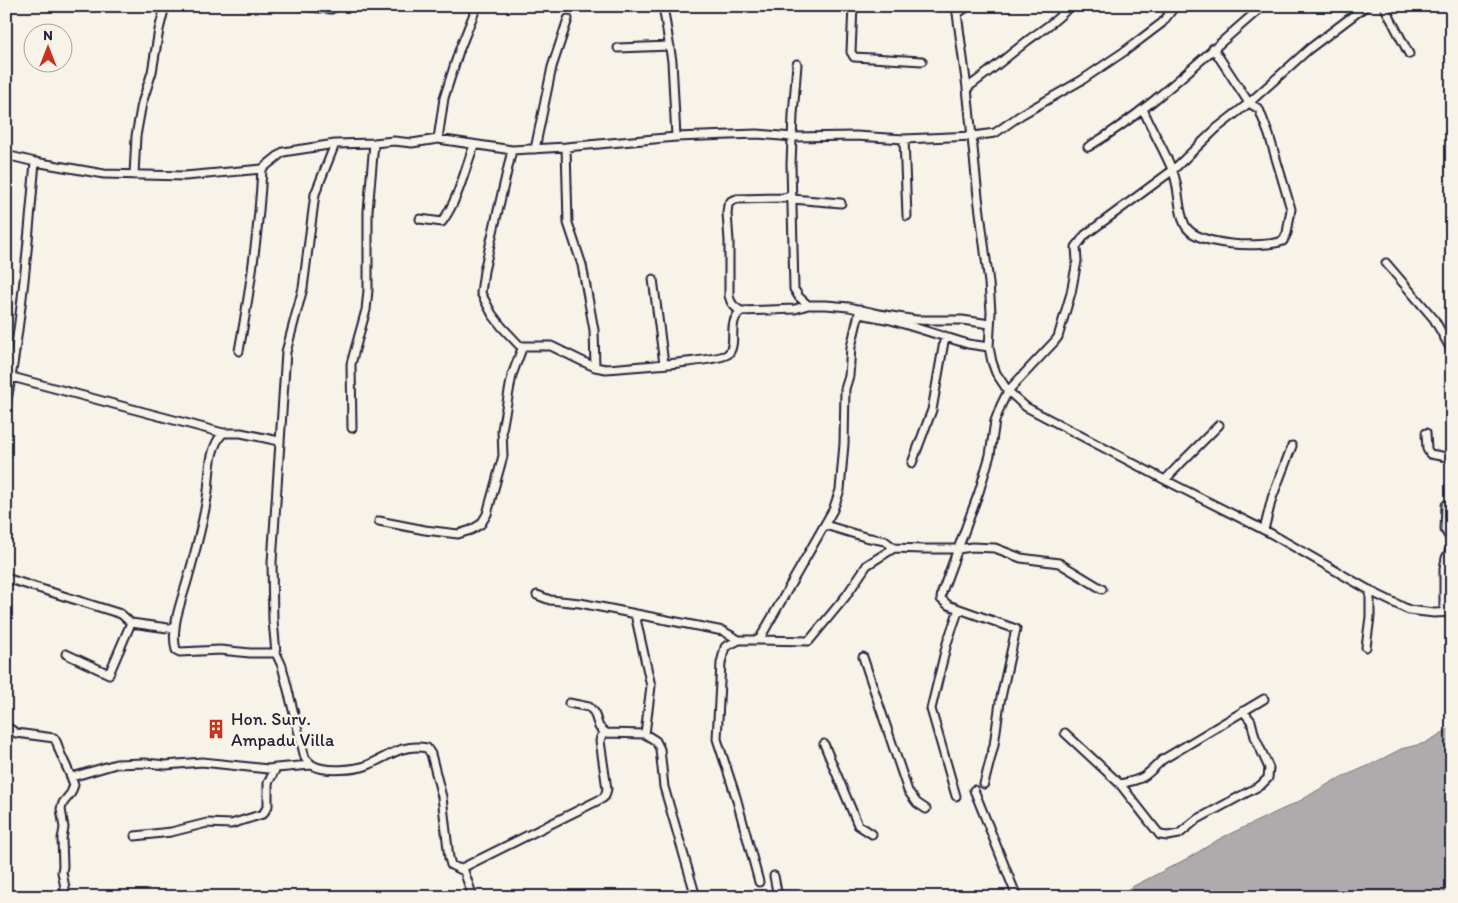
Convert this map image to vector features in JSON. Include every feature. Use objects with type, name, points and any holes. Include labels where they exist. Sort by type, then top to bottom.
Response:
[{"type":"street","points":[[134,175],[136,136],[142,103],[152,72],[165,6]]},
{"type":"street","points":[[298,6],[331,9],[338,6]]},
{"type":"street","points":[[438,139],[444,98],[459,51],[477,6]]},
{"type":"street","points":[[663,6],[672,61],[676,137]]},
{"type":"street","points":[[852,6],[851,52],[854,57],[922,61]]},
{"type":"street","points":[[968,6],[957,10],[989,283],[991,312],[989,347],[996,373],[1008,391],[1026,407],[1264,530],[1409,610],[1434,613],[1448,612],[1444,568],[1451,548],[1450,538],[1445,530],[1446,505]]},
{"type":"street","points":[[967,88],[1048,27],[1070,6]]},
{"type":"street","points":[[6,156],[104,174],[186,176],[262,169],[283,152],[335,144],[394,141],[412,143],[438,139],[512,150],[676,137],[757,134],[793,137],[856,136],[904,139],[973,136],[995,133],[1021,115],[1082,80],[1162,23],[1175,6]]},
{"type":"street","points":[[1088,147],[1111,133],[1143,109],[1263,6]]},
{"type":"street","points":[[984,784],[994,744],[1000,702],[1016,629],[948,605],[941,599],[942,592],[979,492],[990,455],[995,422],[1008,391],[1058,337],[1071,293],[1077,260],[1076,247],[1085,236],[1173,170],[1217,128],[1249,103],[1310,49],[1366,6]]},
{"type":"street","points":[[1384,6],[1409,54]]},
{"type":"street","points":[[535,149],[552,68],[568,19]]},
{"type":"street","points":[[618,48],[670,46]]},
{"type":"street","points":[[1143,109],[1173,170],[1183,218],[1186,226],[1192,232],[1219,243],[1273,245],[1283,241],[1287,233],[1291,209],[1263,118],[1259,109],[1249,103],[1213,48]]},
{"type":"street","points":[[798,64],[790,164],[794,289],[799,297],[808,304]]},
{"type":"street","points":[[904,139],[907,216]]},
{"type":"street","points":[[352,428],[351,364],[366,310],[368,290],[368,212],[374,143]]},
{"type":"street","points":[[311,765],[305,758],[282,666],[276,653],[273,621],[272,562],[286,352],[303,288],[315,194],[335,144]]},
{"type":"street","points":[[420,219],[442,222],[448,215],[474,144]]},
{"type":"street","points":[[566,147],[568,223],[582,265],[594,330],[595,367]]},
{"type":"street","points":[[512,150],[484,271],[481,293],[492,314],[519,345],[551,346],[595,367],[606,369],[694,362],[722,357],[728,354],[732,343],[732,328],[735,318],[741,311]]},
{"type":"street","points":[[6,406],[12,377],[25,271],[35,162]]},
{"type":"street","points":[[239,350],[249,295],[262,169]]},
{"type":"street","points":[[841,203],[792,197],[738,199],[731,201],[728,205],[727,213],[729,296],[730,302],[735,308],[741,311],[794,309],[808,304],[826,305],[916,320],[962,320],[990,324]]},
{"type":"street","points":[[1386,263],[1434,319],[1452,351]]},
{"type":"street","points":[[653,279],[664,364]]},
{"type":"street","points":[[860,311],[968,344],[989,347]]},
{"type":"street","points":[[759,640],[825,525],[840,490],[844,444],[845,389],[851,347],[860,311]]},
{"type":"street","points":[[912,463],[932,410],[945,336]]},
{"type":"street","points":[[380,521],[458,534],[471,530],[481,524],[487,514],[503,456],[502,430],[512,375],[523,346]]},
{"type":"street","points":[[12,377],[223,433],[241,433],[279,441]]},
{"type":"street","points":[[1165,480],[1219,425]]},
{"type":"street","points":[[223,433],[216,440],[212,455],[204,517],[177,618],[174,643],[176,650],[180,652],[220,650],[276,653]]},
{"type":"street","points":[[1426,433],[1427,449],[1430,454],[1452,458]]},
{"type":"street","points":[[1264,530],[1272,498],[1292,446]]},
{"type":"street","points":[[825,525],[885,541],[894,548]]},
{"type":"street","points":[[759,882],[736,797],[717,739],[721,663],[726,647],[739,640],[809,641],[846,596],[867,565],[894,548],[995,548],[1021,558],[1059,563],[1102,589]]},
{"type":"street","points":[[6,578],[120,614],[131,623],[176,629]]},
{"type":"street","points":[[1366,647],[1370,617],[1370,590]]},
{"type":"street","points":[[537,595],[550,600],[580,602],[724,631],[739,640]]},
{"type":"street","points":[[956,796],[931,709],[947,643],[959,608]]},
{"type":"street","points":[[635,614],[650,686],[645,734]]},
{"type":"street","points":[[66,654],[109,674],[131,623]]},
{"type":"street","points":[[863,657],[908,791],[917,803],[926,809]]},
{"type":"street","points":[[1120,784],[1135,781],[1149,774],[1162,760],[1264,699]]},
{"type":"street","points":[[569,703],[589,707],[594,712],[599,727],[606,733],[645,734],[656,741],[660,749],[664,787],[696,897]]},
{"type":"street","points":[[1065,732],[1120,784],[1160,835],[1168,836],[1179,834],[1196,820],[1261,786],[1268,778],[1269,768],[1255,737],[1251,721],[1243,711]]},
{"type":"street","points":[[9,728],[16,733],[54,738],[58,742],[72,777],[73,789],[63,803],[60,813],[64,828],[62,872],[65,888],[63,897]]},
{"type":"street","points":[[460,869],[606,796],[607,789],[600,742],[601,737],[606,733]]},
{"type":"street","points":[[824,744],[854,818],[858,825],[872,834]]},
{"type":"street","points":[[72,777],[116,764],[145,762],[166,765],[202,762],[268,769],[311,765],[332,770],[367,765],[397,750],[419,746],[427,748],[431,754],[442,797],[449,858],[452,865],[464,871],[474,897]]},
{"type":"street","points":[[135,836],[171,832],[207,823],[231,824],[264,814],[268,806],[268,783],[276,768]]},
{"type":"street","points":[[974,790],[1017,897]]},
{"type":"street","points":[[774,876],[778,897]]},
{"type":"shaded area","points":[[1452,727],[1452,897],[1118,897],[1132,887],[1190,857],[1221,838],[1298,802],[1335,780],[1401,749],[1425,743]]},
{"type":"place","name":"Hon. Surv. Ampadu Villa","points":[[216,729]]}]
